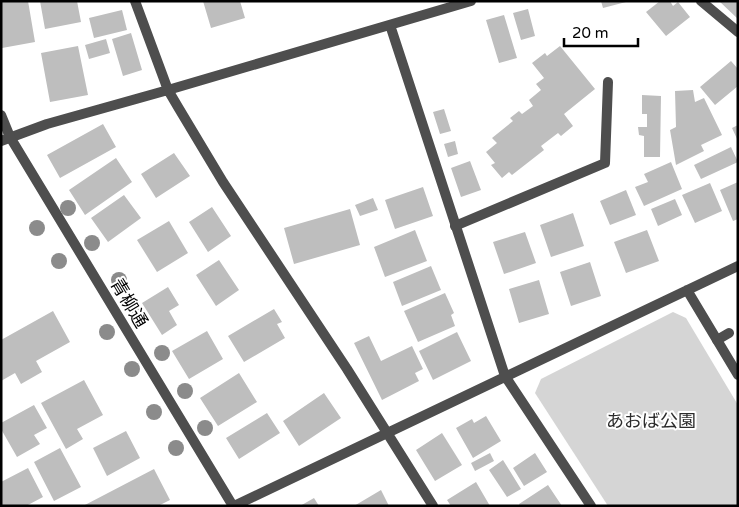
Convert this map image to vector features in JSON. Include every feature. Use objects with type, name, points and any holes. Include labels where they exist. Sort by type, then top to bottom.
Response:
[{"type":"street","points":[[135,1],[168,90],[223,182],[433,506]]},
{"type":"street","points":[[6,139],[47,124],[471,1]]},
{"type":"street","points":[[701,1],[738,32]]},
{"type":"street","points":[[390,25],[506,376],[591,506]]},
{"type":"street","points":[[455,226],[605,163],[608,82]]},
{"type":"street","name":"青柳通","points":[[1,115],[6,139],[233,506]]},
{"type":"street","points":[[233,506],[738,266]]},
{"type":"street","points":[[687,290],[738,375]]},
{"type":"street","points":[[716,340],[729,333]]},
{"type":"green space","name":"あおば公園","points":[[673,312],[686,318],[738,405],[738,506],[608,506],[535,393],[541,379]]},
{"type":"building","points":[[1,1],[28,1],[35,42],[2,48]]},
{"type":"building","points":[[40,1],[77,1],[81,22],[45,29]]},
{"type":"building","points":[[203,1],[240,1],[245,18],[211,28]]},
{"type":"building","points":[[601,1],[625,1],[626,2],[603,8]]},
{"type":"building","points":[[660,1],[670,1],[673,6],[678,2],[690,17],[666,36],[646,12]]},
{"type":"building","points":[[719,1],[738,1],[738,19]]},
{"type":"building","points":[[528,9],[535,36],[521,40],[513,13]]},
{"type":"building","points":[[122,10],[127,30],[94,38],[89,18]]},
{"type":"building","points":[[504,15],[517,58],[499,63],[486,20]]},
{"type":"building","points":[[131,33],[142,70],[123,76],[112,39]]},
{"type":"building","points":[[106,39],[110,53],[89,59],[85,45]]},
{"type":"building","points":[[78,46],[88,95],[50,102],[41,53]]},
{"type":"building","points":[[560,46],[595,89],[564,114],[573,126],[561,136],[558,133],[541,146],[544,150],[512,175],[509,172],[502,178],[491,165],[495,163],[486,152],[497,143],[492,138],[513,121],[510,118],[519,111],[522,114],[533,106],[529,100],[541,90],[536,84],[544,78],[532,63],[545,53],[547,56]]},
{"type":"building","points":[[731,61],[738,69],[738,86],[715,105],[700,87]]},
{"type":"building","points":[[693,90],[695,102],[704,98],[722,135],[701,145],[704,151],[676,165],[670,130],[676,127],[675,91]]},
{"type":"building","points":[[642,95],[661,96],[660,157],[644,157],[644,136],[639,135],[638,127],[647,127],[647,114],[642,114]]},
{"type":"building","points":[[444,109],[451,131],[440,134],[433,112]]},
{"type":"building","points":[[103,124],[116,147],[60,178],[47,155]]},
{"type":"building","points":[[738,125],[738,141],[732,128]]},
{"type":"building","points":[[455,141],[458,154],[448,157],[444,144]]},
{"type":"building","points":[[731,147],[738,162],[701,179],[694,165]]},
{"type":"building","points":[[174,153],[190,176],[156,198],[141,174]]},
{"type":"building","points":[[116,158],[132,182],[85,215],[69,190]]},
{"type":"building","points":[[470,161],[481,190],[461,197],[451,168]]},
{"type":"building","points":[[671,162],[682,189],[644,206],[635,187],[648,182],[644,174]]},
{"type":"building","points":[[738,182],[738,219],[733,221],[720,190]]},
{"type":"building","points":[[710,183],[722,211],[695,223],[682,195]]},
{"type":"building","points":[[423,187],[433,216],[395,229],[385,200]]},
{"type":"building","points":[[626,190],[636,215],[610,225],[600,201]]},
{"type":"building","points":[[124,195],[141,218],[108,242],[91,218]]},
{"type":"building","points":[[373,198],[378,210],[360,216],[355,205]]},
{"type":"building","points":[[675,199],[682,215],[658,226],[651,209]]},
{"type":"building","points":[[212,207],[231,236],[208,252],[189,222]]},
{"type":"building","points":[[350,209],[360,245],[294,264],[284,228]]},
{"type":"building","points":[[573,213],[584,246],[551,257],[540,225]]},
{"type":"building","points":[[169,221],[188,253],[157,272],[137,240]]},
{"type":"building","points":[[415,230],[427,261],[385,277],[374,247]]},
{"type":"building","points":[[647,230],[659,261],[626,273],[614,242]]},
{"type":"building","points":[[525,232],[536,263],[504,274],[493,242]]},
{"type":"building","points":[[219,260],[239,290],[216,306],[196,275]]},
{"type":"building","points":[[590,262],[601,296],[571,306],[560,272]]},
{"type":"building","points":[[431,266],[441,290],[402,306],[393,282]]},
{"type":"building","points":[[539,280],[549,314],[519,323],[509,289]]},
{"type":"building","points":[[168,287],[179,305],[169,311],[177,325],[162,335],[142,303]]},
{"type":"building","points":[[445,293],[454,313],[451,315],[455,326],[418,342],[404,311]]},
{"type":"building","points":[[274,309],[282,322],[277,324],[285,338],[244,362],[228,336]]},
{"type":"building","points":[[53,311],[70,342],[36,361],[42,372],[21,384],[15,373],[1,381],[1,340]]},
{"type":"building","points":[[207,331],[223,359],[189,379],[172,351]]},
{"type":"building","points":[[457,332],[471,361],[433,380],[419,351]]},
{"type":"building","points":[[369,336],[381,361],[412,346],[423,369],[415,373],[419,381],[382,400],[354,343]]},
{"type":"building","points":[[239,373],[257,402],[218,426],[200,398]]},
{"type":"building","points":[[84,380],[103,415],[77,429],[83,439],[66,449],[41,403]]},
{"type":"building","points":[[324,393],[341,418],[299,446],[283,421]]},
{"type":"building","points":[[34,405],[47,428],[34,435],[40,444],[17,457],[1,429],[1,423]]},
{"type":"building","points":[[267,413],[280,433],[239,459],[226,438]]},
{"type":"building","points":[[486,416],[501,441],[473,458],[456,428],[472,419],[474,423]]},
{"type":"building","points":[[126,431],[140,458],[107,476],[93,448]]},
{"type":"building","points":[[442,433],[462,465],[435,481],[416,450]]},
{"type":"building","points":[[60,448],[81,487],[54,501],[34,462]]},
{"type":"building","points":[[490,453],[494,461],[475,471],[471,463]]},
{"type":"building","points":[[535,453],[547,472],[524,486],[513,468]]},
{"type":"building","points":[[503,460],[521,489],[507,497],[489,470]]},
{"type":"building","points":[[28,468],[43,497],[26,506],[1,506],[1,482]]},
{"type":"building","points":[[154,469],[170,500],[158,506],[83,506]]},
{"type":"building","points":[[476,482],[490,506],[451,506],[447,500]]},
{"type":"building","points":[[548,485],[562,506],[520,506],[519,504]]},
{"type":"building","points":[[381,490],[389,506],[354,506]]},
{"type":"building","points":[[314,498],[319,506],[300,506]]}]
